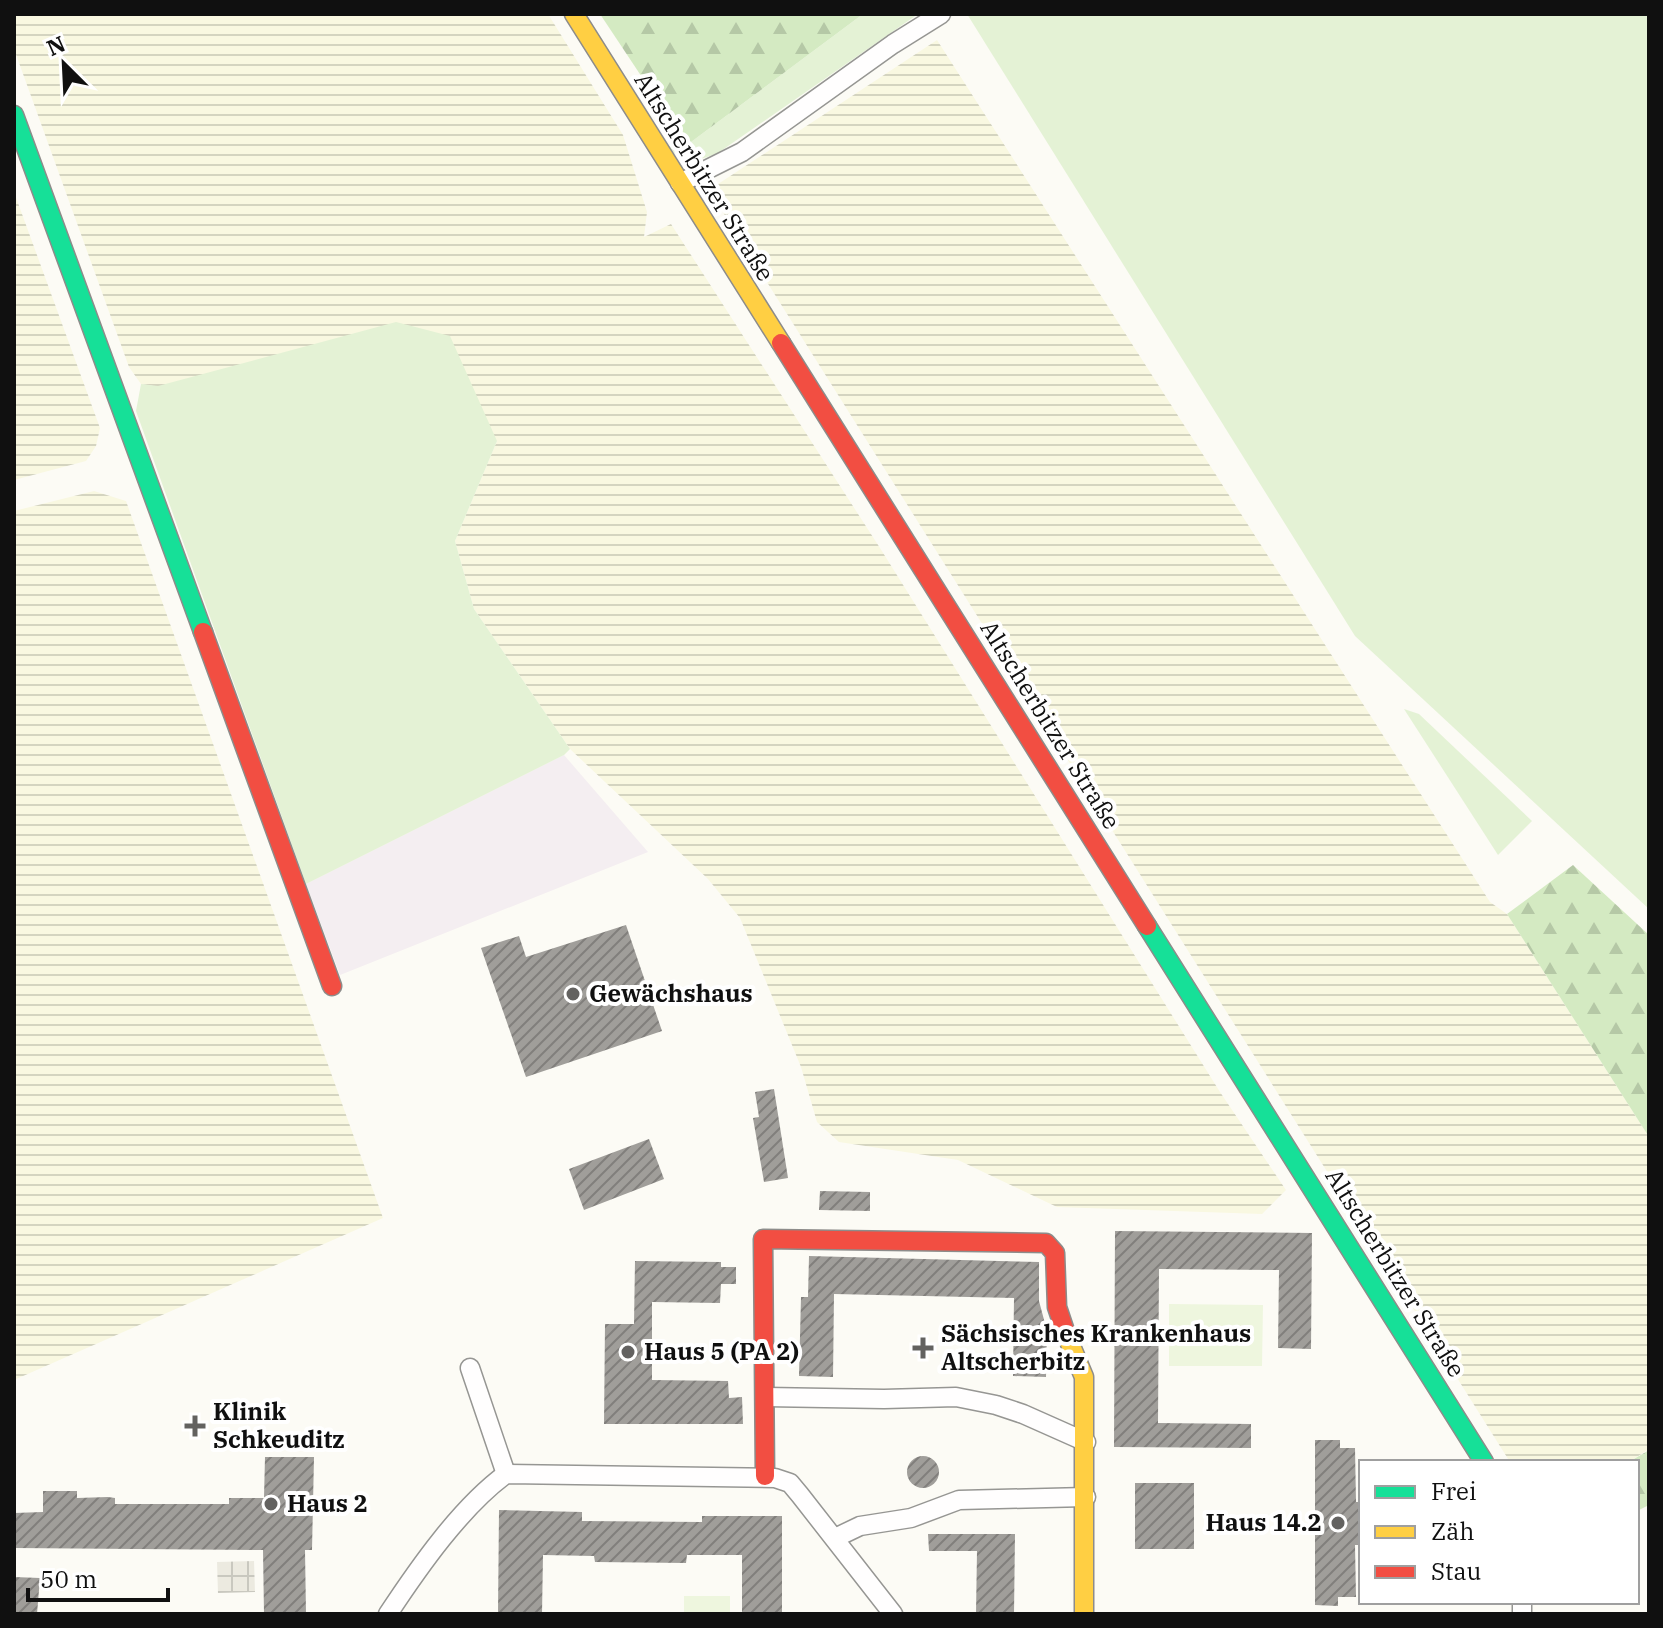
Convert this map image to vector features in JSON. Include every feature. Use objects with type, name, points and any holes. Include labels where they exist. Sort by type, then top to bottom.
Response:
[{"type":"street","name":"Altscherbitzer Straße","points":[[574,14],[1483,1460]]},
{"type":"street","points":[[680,183],[742,152],[893,44],[941,14]]},
{"type":"street","points":[[14,115],[332,986]]},
{"type":"street","points":[[765,1476],[763,1239],[1046,1243],[1055,1253],[1057,1307],[1061,1323],[1084,1377],[1084,1614]]},
{"type":"street","points":[[470,1368],[506,1474]]},
{"type":"street","points":[[766,1397],[956,1397],[1023,1414],[1086,1442]]},
{"type":"street","points":[[388,1614],[418,1568],[490,1486],[506,1474],[765,1476],[790,1483],[893,1614]]},
{"type":"street","points":[[835,1538],[860,1526],[911,1518],[959,1500],[1086,1497]]},
{"type":"shaded area","points":[[564,755],[648,852],[340,975],[306,884]]},
{"type":"shaded area","points":[[254,1561],[255,1592],[218,1593],[217,1562]]},
{"type":"green space","points":[[14,14],[548,14],[623,135],[647,212],[644,237],[671,224],[880,548],[1220,1092],[1286,1190],[1262,1214],[1057,1207],[958,1160],[839,1142],[817,1122],[801,1067],[740,918],[708,879],[570,749],[474,609],[455,541],[497,441],[141,384],[129,367],[14,49]]},
{"type":"green space","points":[[600,14],[863,14],[687,145]]},
{"type":"green space","points":[[863,14],[918,14],[718,153],[690,160],[666,147],[687,145]]},
{"type":"green space","points":[[967,14],[1649,14],[1649,909],[1355,636]]},
{"type":"green space","points":[[937,40],[1490,902],[1507,914],[1649,1137],[1649,1449],[1632,1460],[1509,1460],[709,190]]},
{"type":"green space","points":[[14,192],[100,428],[96,446],[86,461],[14,480]]},
{"type":"green space","points":[[396,322],[450,336],[497,441],[455,541],[474,609],[570,749],[564,755],[306,884],[136,411],[141,384],[158,386]]},
{"type":"green space","points":[[94,491],[126,501],[383,1218],[14,1380],[14,511]]},
{"type":"green space","points":[[1404,709],[1419,714],[1532,821],[1498,855]]},
{"type":"green space","points":[[1573,865],[1649,935],[1649,1137],[1507,914]]},
{"type":"green space","points":[[1169,1304],[1263,1305],[1262,1366],[1169,1366]]},
{"type":"green space","points":[[1649,1450],[1649,1505],[1639,1510],[1639,1460],[1632,1460]]},
{"type":"green space","points":[[684,1596],[730,1596],[730,1614],[684,1614]]},
{"type":"building","name":"Gewächshaus","points":[[626,925],[662,1031],[526,1077],[481,948],[519,936],[526,957]]},
{"type":"building","points":[[774,1089],[788,1178],[764,1182],[753,1118],[759,1117],[755,1092]]},
{"type":"building","points":[[649,1139],[664,1179],[584,1210],[569,1169]]},
{"type":"building","points":[[820,1191],[870,1192],[870,1211],[819,1210]]},
{"type":"building","points":[[1115,1231],[1312,1233],[1311,1349],[1278,1348],[1279,1270],[1159,1269],[1158,1423],[1251,1424],[1251,1448],[1114,1447]]},
{"type":"building","points":[[809,1256],[1039,1262],[1039,1301],[1047,1331],[1046,1377],[1013,1376],[1014,1298],[834,1294],[833,1377],[799,1376],[801,1297],[808,1297]]},
{"type":"building","name":"Haus 5 (PA 2)","points":[[635,1261],[721,1262],[721,1267],[736,1267],[736,1284],[721,1284],[720,1303],[652,1302],[652,1380],[728,1381],[729,1398],[742,1397],[743,1424],[604,1424],[605,1324],[634,1324]]},
{"type":"building","name":"Haus 14.2","points":[[1315,1440],[1340,1440],[1340,1448],[1355,1448],[1356,1502],[1359,1502],[1359,1545],[1355,1545],[1356,1597],[1338,1597],[1338,1606],[1315,1605]]},
{"type":"building","points":[[923,1456],[934,1461],[939,1472],[934,1483],[923,1488],[912,1483],[907,1472],[912,1461]]},
{"type":"building","name":"Haus 2","points":[[265,1457],[314,1457],[312,1550],[305,1550],[306,1614],[264,1614],[263,1550],[14,1548],[14,1513],[43,1512],[43,1491],[77,1491],[77,1498],[115,1498],[115,1504],[229,1504],[229,1498],[264,1498]]},
{"type":"building","points":[[1135,1483],[1194,1483],[1194,1549],[1135,1549]]},
{"type":"building","points":[[499,1510],[582,1512],[582,1521],[702,1522],[702,1516],[782,1516],[782,1614],[742,1614],[742,1555],[687,1555],[686,1563],[595,1562],[594,1556],[543,1555],[542,1614],[498,1614]]},
{"type":"building","points":[[928,1534],[1015,1534],[1014,1614],[976,1614],[977,1551],[929,1551]]},
{"type":"building","points":[[14,1577],[40,1578],[37,1614],[14,1614]]},
{"type":"traffic: fast","points":[[14,115],[203,632]]},
{"type":"traffic: fast","points":[[1147,926],[1483,1460]]},
{"type":"traffic: slow","points":[[574,14],[781,343]]},
{"type":"traffic: slow","points":[[1066,1334],[1084,1377],[1084,1614]]},
{"type":"traffic: jam","points":[[781,343],[1147,926]]},
{"type":"traffic: jam","points":[[203,632],[332,986]]},
{"type":"traffic: jam","points":[[765,1476],[763,1239],[1046,1243],[1055,1253],[1057,1307],[1066,1334]]},
{"type":"place","name":"Gewächshaus","points":[[573,994]]},
{"type":"place","name":"Sächsisches Krankenhaus Altscherbitz","points":[[923,1348]]},
{"type":"place","name":"Haus 5 (PA 2)","points":[[628,1352]]},
{"type":"place","name":"Klinik Schkeuditz","points":[[195,1426]]},
{"type":"place","name":"Haus 2","points":[[271,1504]]},
{"type":"place","name":"Haus 14.2","points":[[1338,1523]]}]
